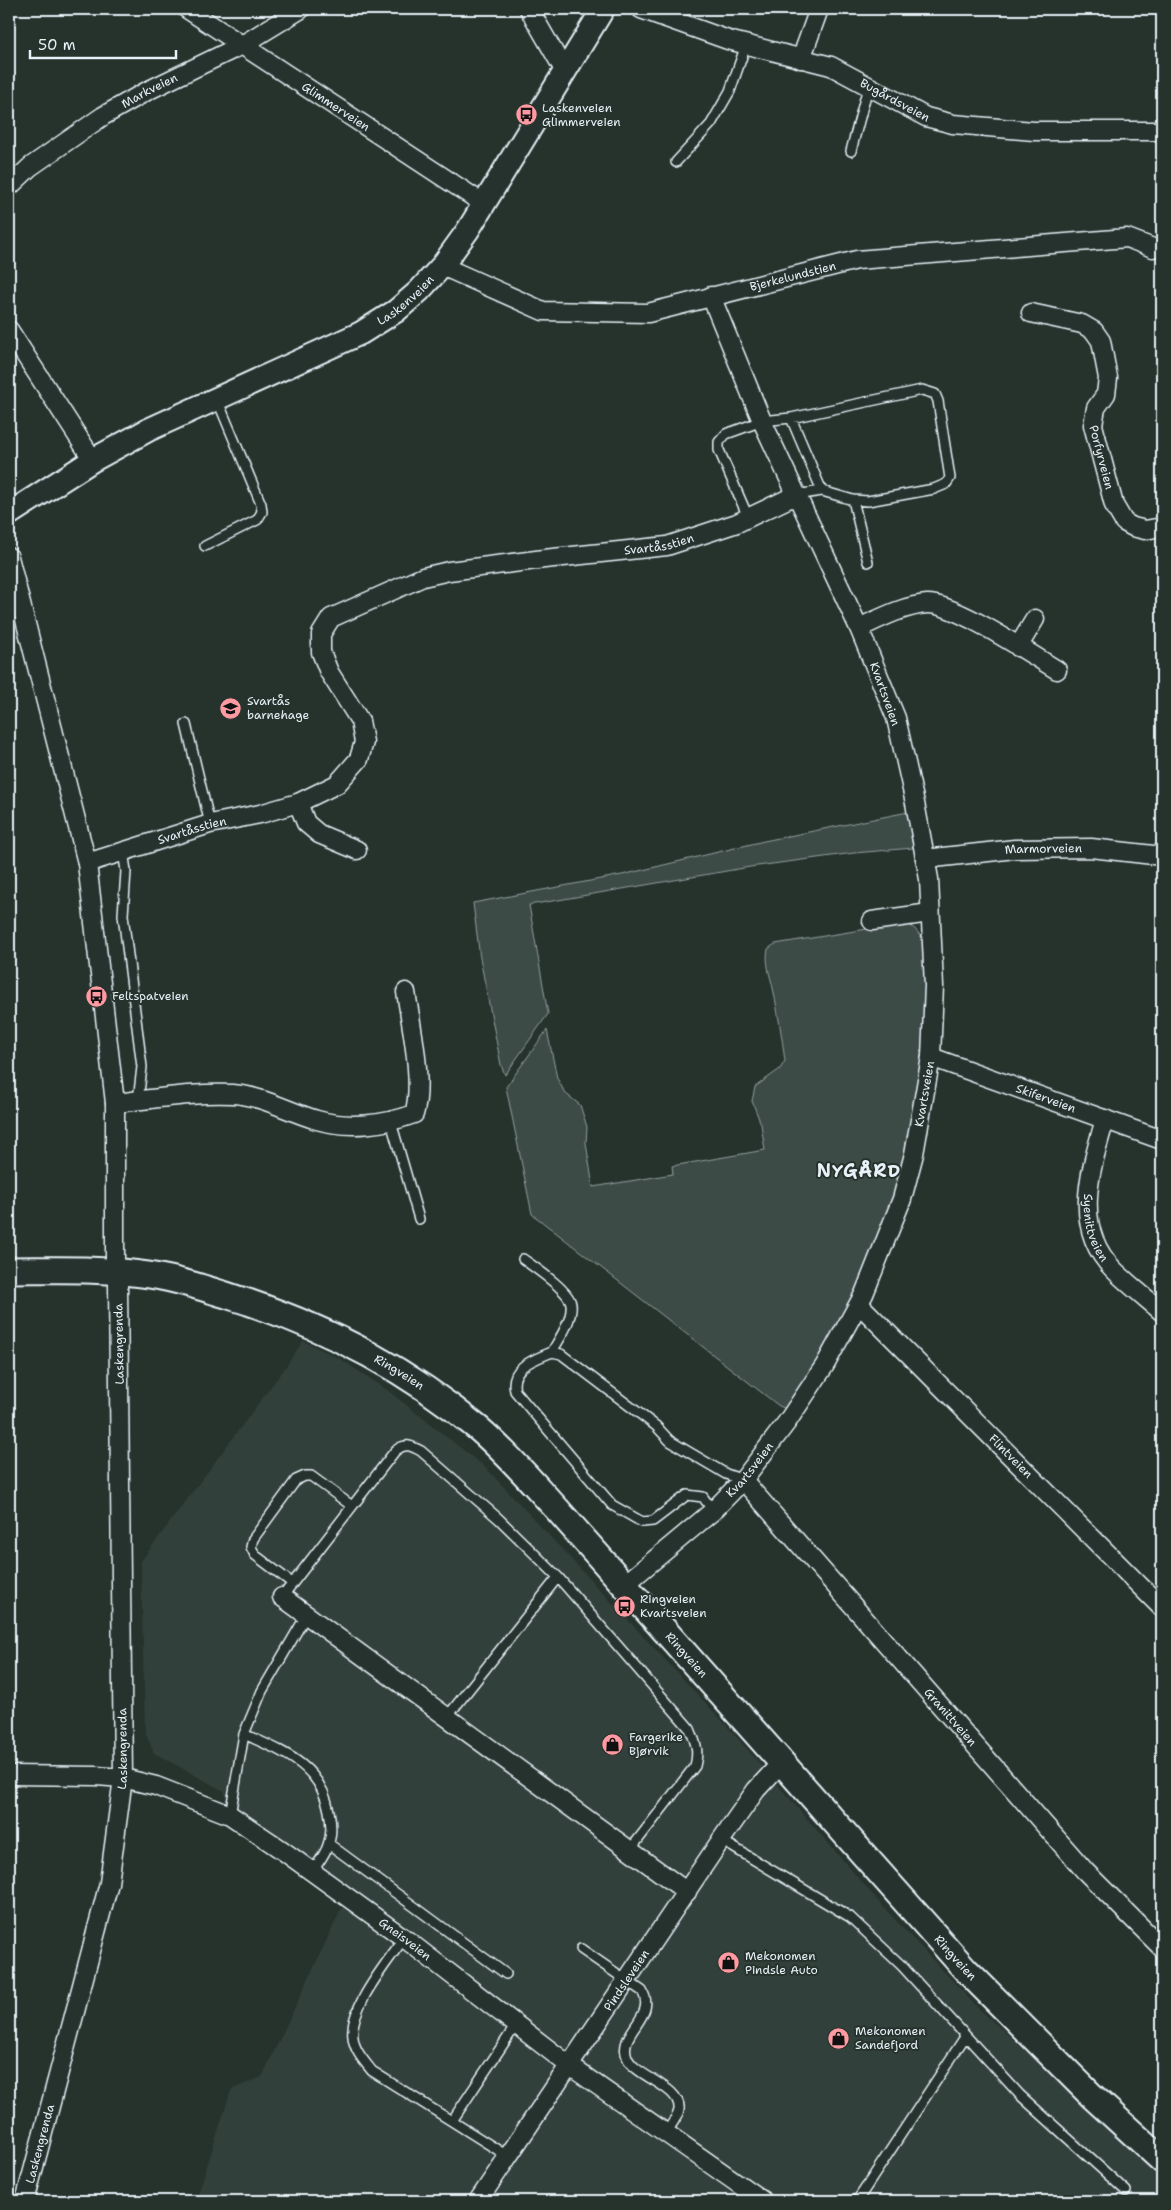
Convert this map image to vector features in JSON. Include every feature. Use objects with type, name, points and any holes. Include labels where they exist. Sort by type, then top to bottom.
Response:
[{"type":"main road","name":"Ringveien","points":[[9,1270],[117,1278],[150,1275],[228,1296],[299,1320],[378,1359],[422,1386],[480,1430],[525,1475],[966,1970],[1092,2096],[1162,2160]]},
{"type":"street","name":"Glimmerveien","points":[[187,9],[484,204]]},
{"type":"street","name":"Markveien","points":[[9,187],[30,167],[103,116],[148,91],[242,45],[301,9]]},
{"type":"street","points":[[529,9],[564,70]]},
{"type":"street","name":"Laskenveien","points":[[9,514],[93,460],[148,430],[361,333],[396,311],[419,291],[442,266],[468,230],[603,9]]},
{"type":"street","name":"Bugårdsveien","points":[[641,9],[746,45],[831,66],[926,117],[953,124],[1034,131],[1162,131]]},
{"type":"street","points":[[801,59],[819,9]]},
{"type":"street","name":"Bjerkelundstien","points":[[442,266],[543,312],[648,313],[857,260],[1127,238],[1153,248]]},
{"type":"street","name":"Kvartsveien","points":[[624,1585],[713,1511],[743,1480],[787,1422],[825,1365],[859,1304],[902,1198],[914,1154],[930,1056],[934,986],[929,879],[916,803],[896,718],[859,628],[762,421],[711,296]]},
{"type":"street","name":"Porfyrveien","points":[[1031,312],[1082,324],[1094,331],[1100,341],[1108,378],[1106,394],[1096,408],[1094,425],[1114,505],[1124,522],[1133,527],[1145,530],[1162,527]]},
{"type":"street","points":[[9,330],[93,460]]},
{"type":"street","name":"Svartåsstien","points":[[87,863],[210,824],[260,814],[298,803],[336,784],[359,759],[364,742],[360,721],[329,672],[321,652],[321,634],[331,618],[423,577],[450,571],[667,546],[748,517],[796,495]]},
{"type":"street","points":[[9,557],[87,863],[115,1103],[117,1278]]},
{"type":"street","points":[[859,628],[899,610],[929,604],[962,614],[1057,670]]},
{"type":"street","points":[[1018,647],[1035,618]]},
{"type":"street","points":[[298,803],[306,823],[319,834],[357,850]]},
{"type":"street","name":"Marmorveien","points":[[925,859],[1015,849],[1043,848],[1091,848],[1162,856]]},
{"type":"street","points":[[872,921],[930,913]]},
{"type":"street","points":[[115,1103],[234,1094],[258,1099],[317,1120],[353,1125],[391,1122],[414,1114],[417,1106],[414,1049],[406,992]]},
{"type":"street","name":"Skiferveien","points":[[930,1056],[1162,1140]]},
{"type":"street","name":"Syenittveien","points":[[1105,1119],[1088,1178],[1087,1210],[1090,1232],[1099,1251],[1112,1268],[1162,1312]]},
{"type":"street","name":"Laskengrenda","points":[[25,2201],[108,1883],[123,1778],[117,1278]]},
{"type":"street","name":"Flintveien","points":[[859,1304],[1162,1608]]},
{"type":"street","name":"Granittveien","points":[[743,1480],[1085,1871],[1162,1948]]},
{"type":"street","points":[[287,1590],[307,1614],[687,1892]]},
{"type":"street","name":"Pindsleveien","points":[[478,2201],[721,1840],[756,1790],[782,1763]]},
{"type":"street","name":"Gneisveien","points":[[9,1775],[123,1778],[156,1786],[230,1815],[404,1938],[570,2066],[763,2201]]},
{"type":"lane","points":[[676,162],[711,124],[730,92],[746,45]]},
{"type":"lane","points":[[851,151],[868,86]]},
{"type":"lane","name":"Svartåsstien","points":[[748,517],[720,450],[719,442],[726,434],[762,421],[791,418],[922,390],[935,394],[938,401],[949,461],[950,478],[946,484],[934,489],[868,501],[853,500],[822,491],[796,495]]},
{"type":"lane","points":[[205,546],[257,520],[262,512],[261,504],[217,398]]},
{"type":"lane","points":[[791,418],[822,491]]},
{"type":"lane","points":[[853,500],[868,562]]},
{"type":"lane","points":[[186,724],[210,824]]},
{"type":"lane","points":[[123,851],[126,871],[123,915],[142,1067],[138,1101]]},
{"type":"lane","points":[[391,1122],[419,1219]]},
{"type":"lane","points":[[523,1258],[565,1292],[572,1303],[570,1314],[552,1352],[517,1371],[513,1381],[515,1391],[612,1504],[642,1522],[653,1521],[687,1494],[703,1497],[713,1511]]},
{"type":"lane","points":[[552,1352],[561,1354],[656,1426],[670,1441],[726,1474],[743,1480]]},
{"type":"lane","points":[[352,1506],[312,1476],[304,1476],[296,1480],[253,1539],[250,1547],[287,1590],[352,1506],[394,1451],[401,1446],[410,1445],[421,1451],[499,1519],[558,1577],[690,1729],[697,1744],[696,1766],[630,1850]]},
{"type":"lane","points":[[448,1717],[558,1577]]},
{"type":"lane","points":[[230,1815],[244,1734],[262,1691],[307,1614]]},
{"type":"lane","points":[[244,1734],[290,1756],[318,1779],[326,1794],[331,1820],[329,1844],[312,1872]]},
{"type":"lane","points":[[721,1840],[850,1917],[902,1966],[964,2037],[1020,2095],[1126,2191]]},
{"type":"lane","points":[[329,1844],[506,1974]]},
{"type":"lane","points":[[404,1938],[364,1997],[354,2019],[353,2037],[359,2054],[372,2071],[509,2157]]},
{"type":"lane","points":[[581,1949],[642,1991],[647,2004],[624,2050],[627,2060],[674,2094],[679,2102],[679,2111],[666,2133]]},
{"type":"lane","points":[[452,2121],[516,2025]]},
{"type":"lane","points":[[857,2201],[964,2037]]},
{"type":"shaded area","points":[[908,812],[913,848],[854,853],[750,867],[529,905],[548,1014],[505,1075],[501,1065],[480,958],[473,903],[622,875],[764,841]]},
{"type":"shaded area","points":[[904,923],[918,933],[925,949],[926,958],[923,1053],[919,1086],[906,1151],[887,1215],[858,1290],[805,1385],[795,1399],[784,1408],[532,1214],[506,1087],[547,1030],[557,1078],[565,1093],[580,1105],[587,1127],[586,1143],[593,1187],[673,1174],[672,1166],[765,1150],[761,1124],[752,1101],[755,1087],[780,1069],[785,1061],[777,1006],[767,964],[768,949],[775,944]]},
{"type":"shaded area","points":[[303,1341],[342,1360],[391,1393],[486,1468],[727,1726],[885,1909],[979,2009],[1162,2173],[1162,2201],[196,2201],[231,2090],[262,2077],[347,1897],[230,1815],[224,1791],[154,1753],[145,1732],[141,1561],[285,1368]]},
{"type":"place","name":"Laskenveien Glimmerveien","points":[[526,115]]},
{"type":"place","name":"Svartås barnehage","points":[[231,708]]},
{"type":"place","name":"Feltspatveien","points":[[96,996]]},
{"type":"place","name":"Ringveien Kvartsveien","points":[[624,1606]]},
{"type":"place","name":"Fargerike Bjørvik","points":[[613,1744]]},
{"type":"place","name":"Mekonomen Pindsle Auto","points":[[729,1963]]},
{"type":"place","name":"Mekonomen Sandefjord","points":[[839,2038]]},
{"type":"district","name":"NYGÅRD","points":[[859,1171]]}]
